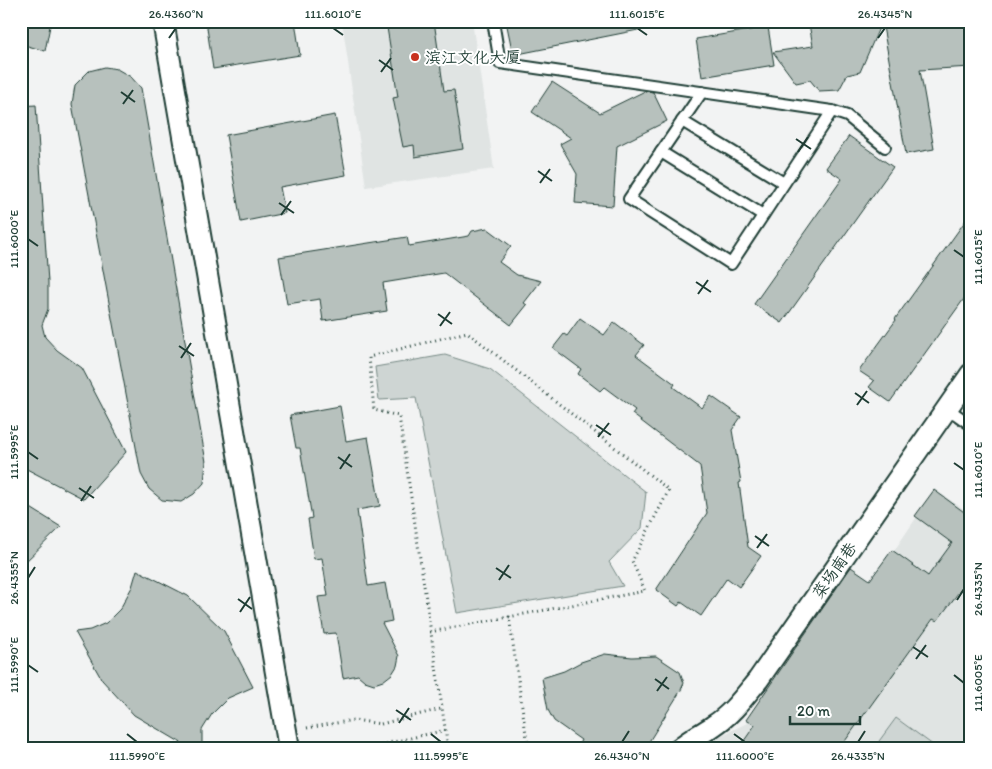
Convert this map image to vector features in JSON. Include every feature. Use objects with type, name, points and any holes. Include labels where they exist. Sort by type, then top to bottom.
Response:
[{"type":"street","points":[[163,21],[288,740]]},
{"type":"street","name":"菜场南巷","points":[[680,748],[689,740],[713,726],[742,701],[971,374]]},
{"type":"lane","points":[[493,21],[500,63],[832,111],[847,116],[885,147]]},
{"type":"lane","points":[[702,92],[629,199],[731,264],[832,111]]},
{"type":"lane","points":[[682,121],[784,183]]},
{"type":"lane","points":[[661,152],[763,215]]},
{"type":"lane","points":[[946,408],[971,425]]},
{"type":"path","points":[[430,632],[645,591],[632,561],[669,490],[467,332],[369,357],[374,410],[399,416],[441,709],[448,748]]},
{"type":"path","points":[[509,616],[528,748]]},
{"type":"path","points":[[288,740],[354,720],[381,724],[441,709]]},
{"type":"path","points":[[377,748],[384,744],[446,730]]},
{"type":"shaded area","name":"滨江文化大厦","points":[[342,21],[472,21],[494,169],[366,187]]},
{"type":"shaded area","points":[[445,355],[490,369],[646,492],[642,528],[609,562],[623,586],[457,613],[416,398],[379,400],[375,367]]},
{"type":"shaded area","points":[[935,490],[971,514],[971,748],[696,748],[749,722],[788,731],[877,576]]},
{"type":"shaded area","points":[[896,718],[937,748],[874,748]]},
{"type":"building","points":[[21,21],[51,21],[45,51],[21,44]]},
{"type":"building","points":[[206,21],[295,21],[300,55],[213,69]]},
{"type":"building","name":"滨江文化大厦","points":[[386,21],[434,21],[444,91],[454,90],[463,149],[415,157],[414,145],[403,147],[393,98],[398,97]]},
{"type":"building","points":[[506,21],[637,21],[638,30],[513,55]]},
{"type":"building","points":[[826,21],[882,21],[860,72],[847,75],[839,90],[819,91],[810,80],[796,83],[773,52],[813,46],[809,24]]},
{"type":"building","points":[[882,21],[968,21],[971,67],[920,70],[934,149],[906,154]]},
{"type":"building","points":[[768,27],[774,65],[702,77],[696,39]]},
{"type":"building","points":[[105,67],[117,69],[131,77],[141,88],[206,462],[204,483],[194,494],[181,502],[162,500],[149,489],[141,474],[72,104],[75,85],[89,71]]},
{"type":"building","points":[[552,82],[600,113],[645,91],[653,92],[667,121],[617,146],[613,206],[575,203],[577,174],[560,144],[571,138],[532,112]]},
{"type":"building","points":[[36,105],[48,282],[48,309],[42,325],[45,337],[57,350],[82,368],[126,452],[84,499],[21,466],[21,106]]},
{"type":"building","points":[[335,115],[346,175],[280,187],[285,213],[241,222],[226,135]]},
{"type":"building","points":[[849,136],[893,167],[782,323],[754,304],[842,179],[826,168]]},
{"type":"building","points":[[971,213],[971,289],[890,402],[869,387],[874,381],[859,371]]},
{"type":"building","points":[[487,228],[511,246],[499,262],[517,275],[541,281],[524,303],[527,305],[511,325],[444,273],[383,283],[387,311],[323,321],[320,299],[287,304],[279,257],[407,237],[409,246],[469,236],[472,231]]},
{"type":"building","points":[[580,318],[604,335],[614,322],[644,345],[636,355],[675,384],[673,387],[702,408],[711,396],[741,417],[732,430],[741,482],[739,483],[748,547],[761,556],[739,587],[727,578],[701,616],[681,602],[678,606],[656,590],[707,513],[700,466],[632,414],[635,410],[604,387],[600,391],[578,374],[581,369],[553,348],[564,334],[567,336]]},
{"type":"building","points":[[340,406],[346,441],[368,437],[380,506],[357,510],[368,586],[385,583],[392,621],[382,623],[399,656],[397,666],[392,674],[383,681],[374,684],[365,681],[358,675],[343,678],[336,633],[324,634],[318,597],[328,596],[322,558],[314,559],[308,519],[312,518],[300,448],[296,448],[290,415]]},
{"type":"building","points":[[934,490],[971,517],[971,576],[937,621],[933,619],[840,748],[739,748],[755,725],[746,720],[851,567],[870,580],[892,550],[928,576],[952,543],[915,516]]},
{"type":"building","points":[[21,502],[61,527],[21,566]]},
{"type":"building","points":[[137,570],[188,596],[224,631],[253,687],[228,698],[212,714],[202,730],[202,748],[190,748],[134,715],[102,680],[75,632],[90,630],[106,623],[120,609],[132,587]]},
{"type":"building","points":[[605,654],[632,657],[656,656],[680,672],[684,683],[681,690],[645,748],[577,748],[581,740],[554,721],[548,710],[542,678]]},
{"type":"place","name":"滨江文化大厦","points":[[415,57]]}]
